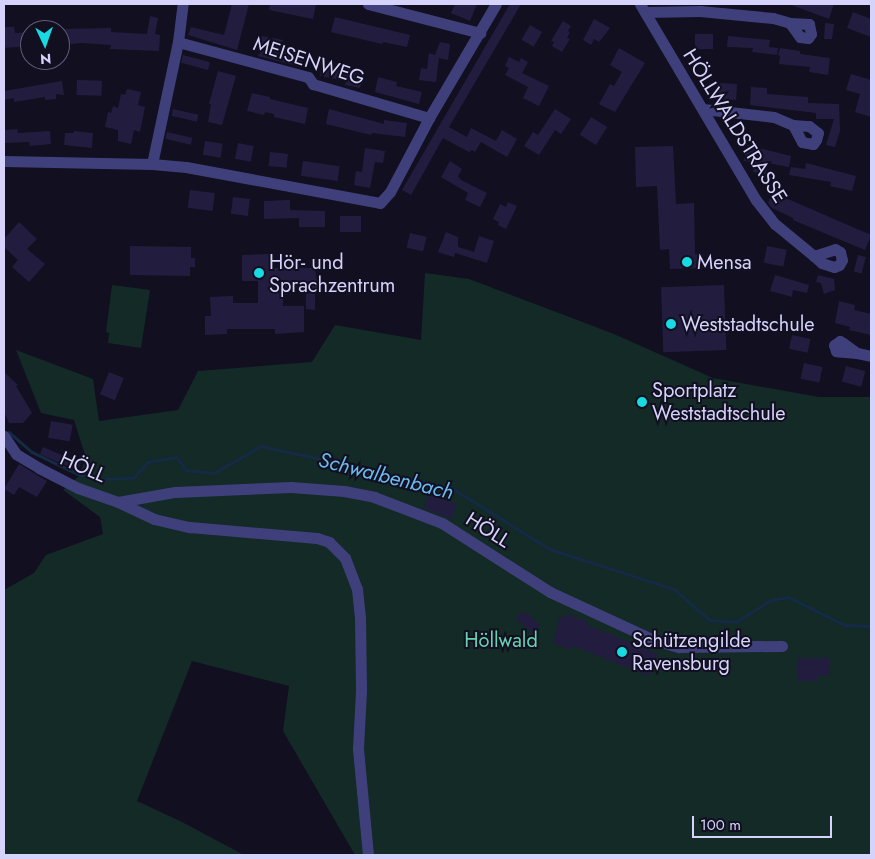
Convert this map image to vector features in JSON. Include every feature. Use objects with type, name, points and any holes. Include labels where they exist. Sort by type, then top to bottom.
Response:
[{"type":"street","points":[[152,164],[178,42],[183,4]]},
{"type":"street","points":[[368,4],[480,33]]},
{"type":"street","points":[[9,162],[152,164],[186,167],[380,203],[390,192],[429,118],[496,4]]},
{"type":"street","points":[[642,8],[772,18],[790,23]]},
{"type":"street","name":"HÖLLWALDSTRASSE","points":[[642,8],[765,212],[781,230],[814,256]]},
{"type":"street","name":"MEISENWEG","points":[[178,42],[308,77],[313,84],[429,118]]},
{"type":"street","points":[[702,109],[774,117],[792,125]]},
{"type":"street","points":[[857,353],[871,356]]},
{"type":"street","name":"HÖLL","points":[[4,436],[16,454],[39,468],[85,491],[118,502],[175,492],[291,487],[344,491],[374,497],[442,523],[550,592],[654,640],[679,647],[782,646]]},
{"type":"street","points":[[118,502],[154,519],[190,527],[317,538],[329,542],[345,558],[356,589],[360,617],[361,691],[358,749],[368,855]]},
{"type":"green space","name":"Höllwald","points":[[425,273],[469,279],[614,334],[713,378],[819,397],[871,397],[871,855],[355,855],[283,731],[289,686],[192,661],[137,801],[180,821],[244,855],[4,855],[4,590],[34,573],[46,555],[103,534],[100,517],[63,490],[79,476],[86,458],[74,420],[41,413],[16,350],[93,379],[99,421],[178,410],[198,371],[312,362],[335,325],[421,340]]},
{"type":"green space","points":[[112,285],[150,290],[141,348],[108,343],[109,333],[106,332]]},
{"type":"building","points":[[232,4],[249,4],[237,50],[188,35],[191,27],[224,35]]},
{"type":"building","points":[[270,4],[316,4],[313,19],[269,10]]},
{"type":"building","points":[[455,4],[477,4],[470,21],[451,13]]},
{"type":"building","points":[[510,4],[521,4],[449,127],[467,137],[471,128],[496,141],[502,130],[517,139],[507,157],[481,142],[475,152],[472,150],[469,152],[443,138],[411,195],[402,190]]},
{"type":"building","points":[[789,4],[834,4],[829,19]]},
{"type":"building","points":[[853,12],[871,19],[871,37],[847,28]]},
{"type":"building","points":[[150,16],[158,18],[155,34],[160,35],[159,51],[110,49],[111,45],[70,44],[70,29],[111,28],[111,32],[147,34]]},
{"type":"building","points":[[335,17],[410,35],[407,47],[383,42],[382,44],[331,32]]},
{"type":"building","points":[[594,19],[610,28],[599,42],[594,39],[591,45],[583,40]]},
{"type":"building","points":[[563,21],[571,26],[567,38],[570,39],[562,52],[552,46],[554,42],[551,41]]},
{"type":"building","points":[[825,23],[834,24],[832,39],[824,39]]},
{"type":"building","points":[[530,25],[542,32],[534,47],[522,40]]},
{"type":"building","points":[[5,27],[14,27],[15,33],[20,33],[20,47],[4,48]]},
{"type":"building","points":[[695,34],[713,34],[713,49],[695,49]]},
{"type":"building","points":[[262,36],[283,40],[281,48],[304,53],[301,67],[258,56]]},
{"type":"building","points":[[728,36],[770,40],[769,47],[778,48],[777,55],[752,52],[753,48],[727,47]]},
{"type":"building","points":[[440,42],[450,44],[448,60],[439,58],[436,82],[419,80],[421,68],[427,69],[429,53],[435,55]]},
{"type":"building","points":[[619,48],[645,63],[615,112],[599,104],[610,84],[614,86],[622,72],[610,65]]},
{"type":"building","points":[[780,48],[800,51],[800,54],[830,58],[828,75],[809,72],[810,67],[779,64],[780,56],[778,55]]},
{"type":"building","points":[[183,55],[210,62],[208,70],[181,63]]},
{"type":"building","points":[[509,57],[519,62],[521,58],[528,62],[522,73],[549,86],[539,106],[523,98],[528,87],[505,75],[509,68],[505,66]]},
{"type":"building","points":[[322,63],[364,75],[360,88],[345,85],[346,81],[320,76]]},
{"type":"building","points":[[218,71],[236,76],[222,125],[208,122],[211,104],[209,104]]},
{"type":"building","points":[[851,74],[871,80],[871,117],[855,112],[860,94],[846,90]]},
{"type":"building","points":[[378,77],[397,82],[396,86],[422,92],[419,104],[375,92]]},
{"type":"building","points":[[77,80],[102,81],[101,96],[76,95]]},
{"type":"building","points":[[62,81],[64,95],[56,94],[56,99],[45,100],[45,97],[14,102],[14,98],[4,100],[4,91]]},
{"type":"building","points":[[719,83],[737,84],[736,100],[718,99]]},
{"type":"building","points":[[751,87],[767,88],[767,94],[808,97],[808,103],[839,104],[840,131],[835,147],[826,145],[834,119],[816,119],[816,113],[750,105]]},
{"type":"building","points":[[127,89],[141,92],[138,105],[145,107],[140,132],[134,130],[131,144],[118,141],[118,130],[105,127],[108,112],[111,113],[113,106],[118,108],[121,94],[125,95]]},
{"type":"building","points":[[252,93],[308,108],[305,124],[274,117],[274,114],[265,112],[264,115],[247,111]]},
{"type":"building","points":[[173,109],[198,115],[197,122],[171,116]]},
{"type":"building","points":[[329,109],[384,124],[384,120],[407,123],[405,137],[372,133],[371,135],[326,124]]},
{"type":"building","points":[[555,109],[571,119],[561,134],[555,130],[539,155],[524,146],[533,132],[538,135]]},
{"type":"building","points":[[591,117],[607,127],[596,145],[580,135]]},
{"type":"building","points":[[17,129],[18,133],[50,131],[51,144],[30,146],[29,142],[4,143],[4,130]]},
{"type":"building","points":[[74,131],[93,133],[92,148],[64,145],[65,133],[74,133]]},
{"type":"building","points":[[167,132],[192,138],[191,145],[165,139]]},
{"type":"building","points":[[205,141],[223,144],[221,158],[203,155]]},
{"type":"building","points":[[238,143],[254,146],[251,162],[235,159]]},
{"type":"building","points":[[747,145],[791,156],[789,167],[768,163],[766,174],[753,172],[755,163],[744,161]]},
{"type":"building","points":[[673,146],[676,204],[694,203],[695,254],[703,254],[704,268],[670,269],[669,249],[660,250],[657,186],[636,187],[635,147]]},
{"type":"building","points":[[365,148],[385,151],[383,163],[375,162],[370,188],[354,185],[356,171],[362,172]]},
{"type":"building","points":[[270,152],[288,154],[286,168],[269,166]]},
{"type":"building","points":[[303,161],[340,166],[338,181],[301,176]]},
{"type":"building","points":[[450,161],[462,169],[458,176],[461,180],[487,193],[480,207],[465,200],[468,193],[441,177]]},
{"type":"building","points":[[806,163],[856,176],[852,191],[830,186],[831,182],[789,175],[791,167],[805,169]]},
{"type":"building","points":[[775,187],[783,190],[781,196],[871,235],[865,250],[793,220],[793,218],[772,208],[768,203]]},
{"type":"building","points":[[190,190],[215,193],[213,211],[188,208]]},
{"type":"building","points":[[233,197],[250,199],[248,216],[231,214]]},
{"type":"building","points":[[290,200],[290,210],[325,211],[325,227],[299,227],[299,218],[264,219],[264,201]]},
{"type":"building","points":[[508,202],[517,206],[506,229],[498,225],[499,222],[493,219],[500,204],[506,207]]},
{"type":"building","points":[[340,216],[361,216],[361,232],[340,232]]},
{"type":"building","points":[[19,222],[37,239],[27,249],[45,264],[29,282],[12,267],[18,260],[4,247],[4,239]]},
{"type":"building","points":[[446,232],[458,237],[458,247],[474,252],[479,236],[494,241],[487,263],[455,253],[454,257],[438,252]]},
{"type":"building","points":[[410,233],[427,237],[423,251],[407,248]]},
{"type":"building","points":[[130,246],[191,247],[191,258],[195,258],[195,267],[190,267],[190,276],[130,275]]},
{"type":"building","points":[[767,246],[787,250],[783,267],[764,263]]},
{"type":"building","points":[[269,254],[269,268],[315,268],[318,292],[315,292],[315,310],[306,309],[306,287],[283,288],[283,306],[304,306],[304,332],[275,334],[275,329],[227,329],[227,334],[205,335],[205,316],[211,316],[210,297],[233,296],[233,303],[258,303],[258,281],[242,281],[242,255]]},
{"type":"building","points":[[858,255],[866,257],[862,273],[854,271]]},
{"type":"building","points":[[775,275],[809,285],[807,293],[793,290],[792,297],[770,291]]},
{"type":"building","points":[[818,275],[834,279],[835,290],[824,294],[821,283],[816,282]]},
{"type":"building","points":[[724,285],[726,350],[663,352],[661,287]]},
{"type":"building","points":[[839,301],[855,305],[854,310],[871,314],[871,335],[849,330],[850,327],[835,323]]},
{"type":"building","points":[[792,335],[811,339],[808,353],[789,349]]},
{"type":"building","points":[[804,363],[823,367],[819,383],[801,379]]},
{"type":"building","points":[[846,366],[865,371],[861,387],[842,381]]},
{"type":"building","points":[[4,372],[18,385],[16,386],[32,413],[23,423],[9,423],[4,412]]},
{"type":"building","points":[[109,372],[124,378],[115,400],[100,394]]},
{"type":"building","points":[[51,421],[73,425],[70,442],[48,438]]},
{"type":"building","points":[[43,447],[81,463],[78,470],[40,454]]},
{"type":"building","points":[[19,464],[47,481],[37,497],[19,487],[14,495],[4,489]]},
{"type":"building","points":[[429,494],[457,505],[452,519],[424,508]]},
{"type":"building","points":[[520,612],[523,615],[526,612],[540,625],[532,633],[516,618]]},
{"type":"building","name":"Schützengilde Ravensburg","points":[[568,614],[588,622],[587,625],[658,654],[649,676],[573,646],[571,650],[553,643],[560,617],[564,618]]},
{"type":"building","points":[[797,658],[830,658],[830,676],[817,676],[817,681],[797,681]]},
{"type":"waterway","name":"Schwalbenbach","points":[[9,432],[32,452],[80,475],[101,479],[133,478],[148,462],[177,457],[186,470],[214,473],[261,446],[452,488],[550,549],[674,589],[710,620],[736,622],[771,600],[789,597],[845,625],[871,626]]},
{"type":"place","name":"Mensa","points":[[687,262]]},
{"type":"place","name":"Hör- und Sprachzentrum","points":[[259,273]]},
{"type":"place","name":"Weststadtschule","points":[[671,324]]},
{"type":"place","name":"Sportplatz Weststadtschule","points":[[642,402]]},
{"type":"place","name":"Schützengilde Ravensburg","points":[[622,652]]}]
